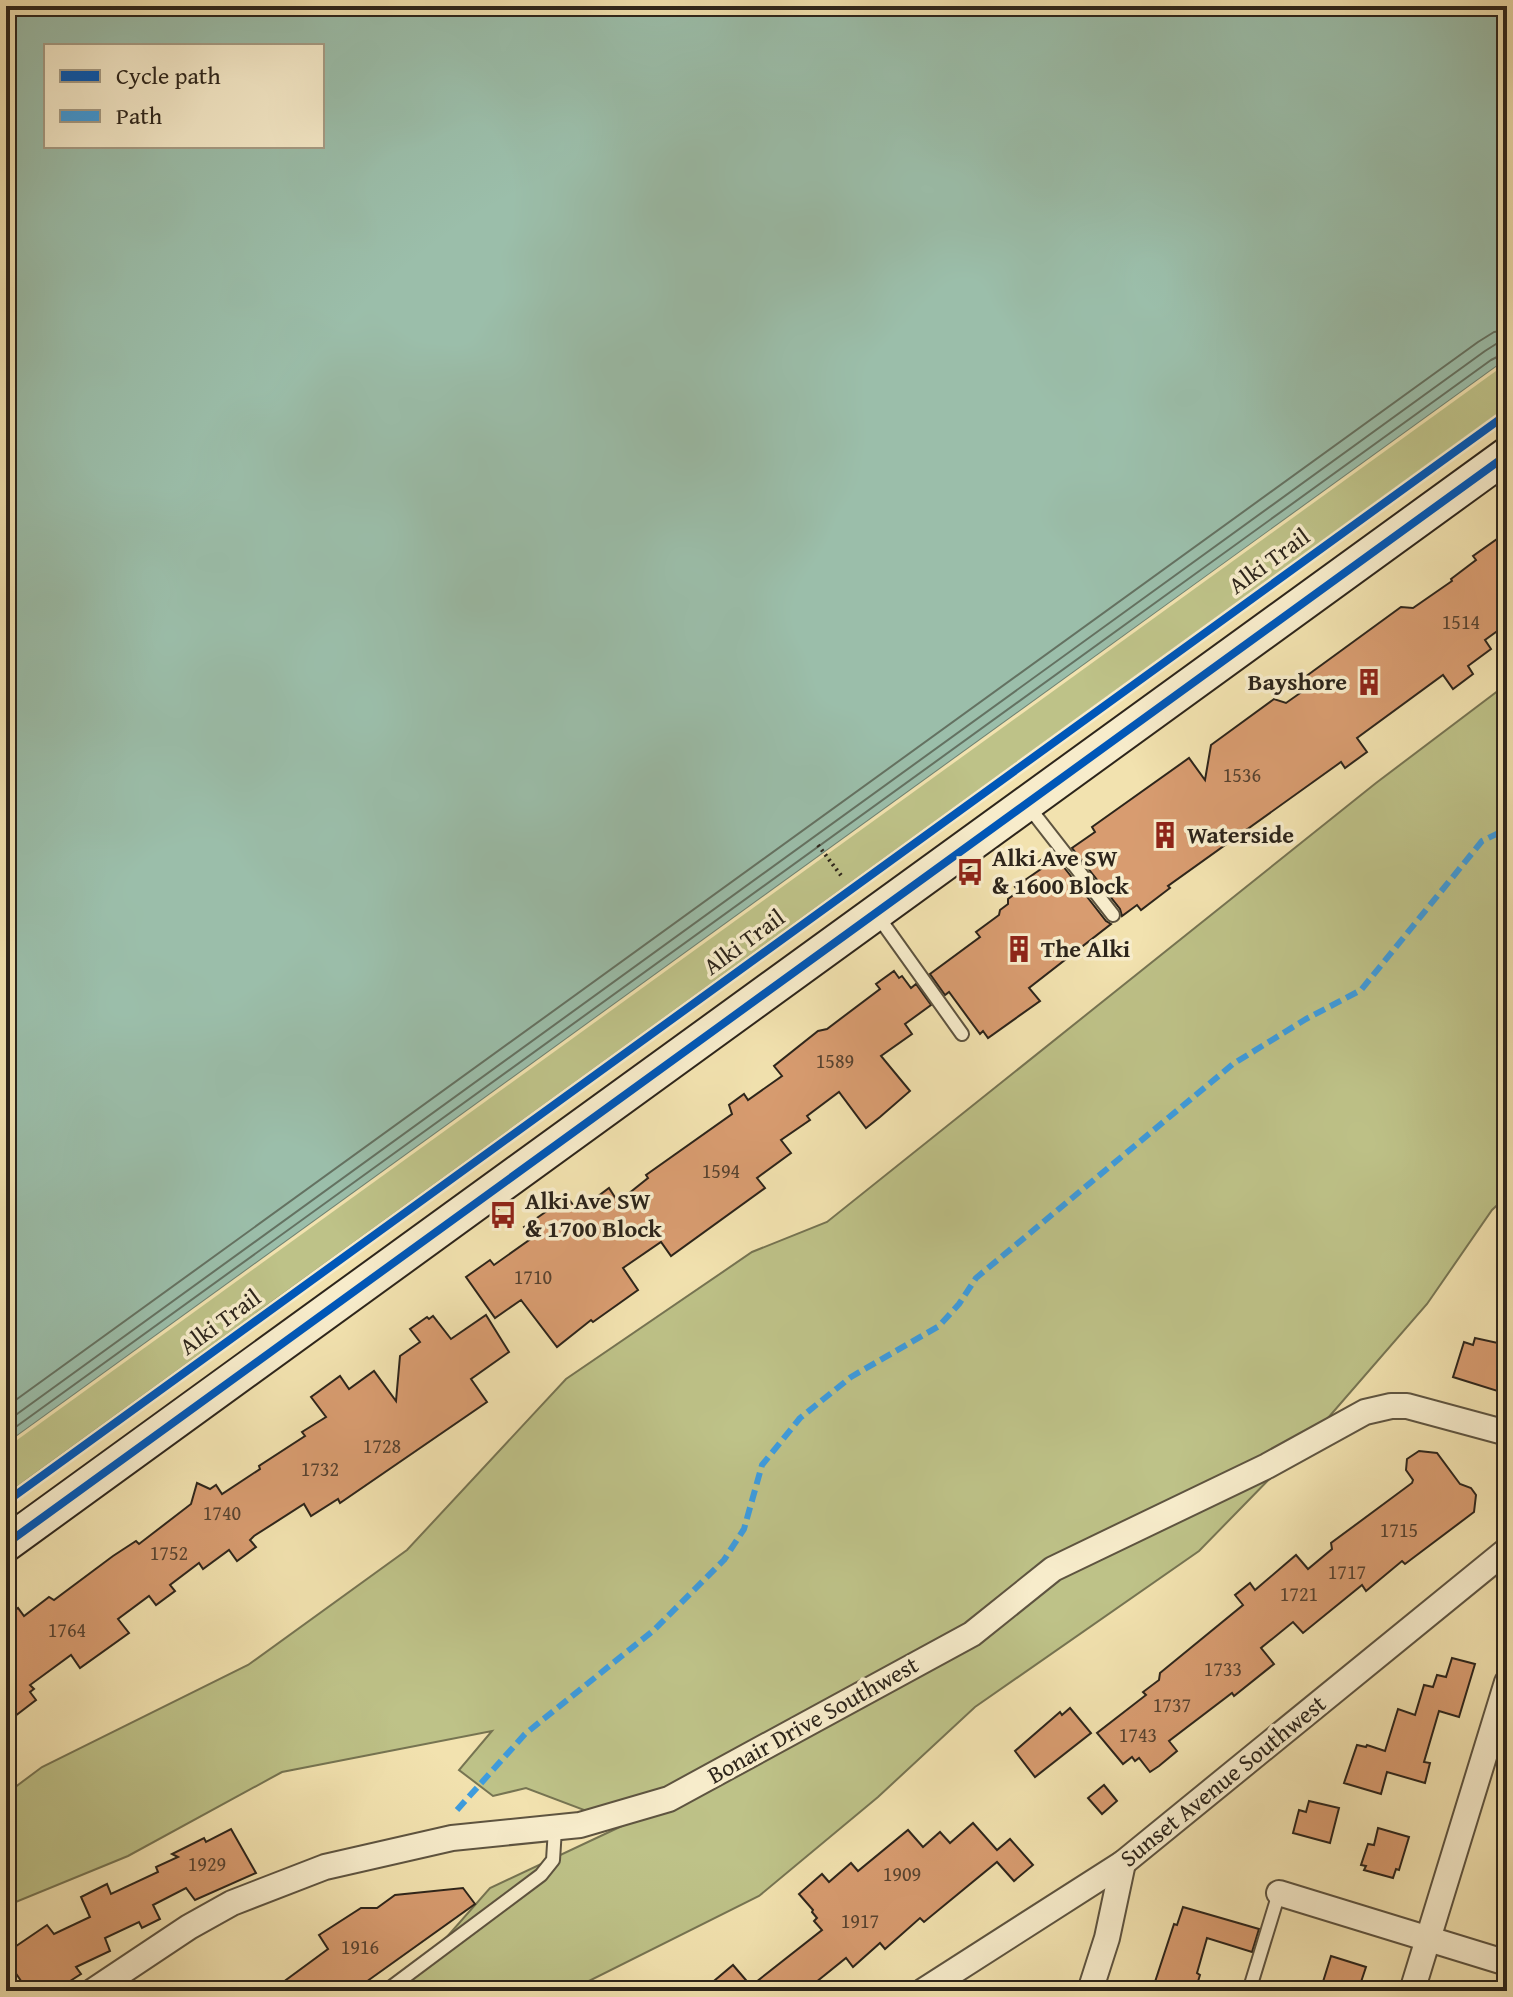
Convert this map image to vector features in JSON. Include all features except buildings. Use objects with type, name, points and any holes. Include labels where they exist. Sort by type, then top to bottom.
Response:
[{"type":"main road","points":[[6,1544],[1507,455]]},
{"type":"street","name":"Bonair Drive Southwest","points":[[93,1991],[189,1927],[232,1903],[325,1867],[452,1838],[580,1825],[669,1799],[972,1634],[1053,1569],[1267,1466],[1365,1412],[1407,1406],[1507,1433]]},
{"type":"street","name":"Sunset Avenue Southwest","points":[[923,1991],[1123,1863],[1507,1550]]},
{"type":"street","points":[[1412,1991],[1507,1682]]},
{"type":"street","points":[[1090,1991],[1107,1938],[1123,1863]]},
{"type":"street","points":[[1279,1893],[1507,1963]]},
{"type":"lane","points":[[1026,803],[1113,915]]},
{"type":"lane","points":[[875,913],[962,1034]]},
{"type":"lane","points":[[386,1991],[541,1875],[553,1860],[555,1829]]},
{"type":"lane","points":[[1249,1991],[1279,1893]]},
{"type":"path","points":[[818,845],[843,878]]},
{"type":"green space","points":[[1507,359],[1507,406],[1494,417],[6,1495],[6,1444]]},
{"type":"green space","points":[[1507,684],[1507,1196],[1492,1210],[1427,1304],[1321,1426],[1199,1551],[975,1707],[878,1797],[759,1896],[569,1991],[399,1991],[490,1888],[624,1825],[526,1788],[493,1796],[459,1770],[492,1731],[282,1772],[128,1856],[6,1906],[6,1794],[42,1767],[248,1665],[407,1550],[566,1379],[752,1252],[827,1222],[1376,783]]},
{"type":"water","points":[[6,6],[1507,6],[1507,359],[6,1444]]},
{"type":"pier","points":[[1507,359],[1507,363],[6,1448],[6,1444]]},
{"type":"marked path","points":[[457,1810],[525,1734],[654,1630],[724,1560],[744,1529],[762,1465],[800,1418],[851,1377],[939,1326],[959,1304],[976,1278],[1233,1064],[1306,1019],[1361,990],[1482,841],[1507,829]]},
{"type":"cycle path","name":"Alki Trail","points":[[6,1502],[1507,414]]},
{"type":"cycle path","points":[[6,1544],[1507,455]]},
{"type":"place","name":"Bayshore","points":[[1369,682]]},
{"type":"place","name":"Waterside","points":[[1165,835]]},
{"type":"place","name":"Alki Ave SW & 1600 Block","points":[[970,872]]},
{"type":"place","name":"The Alki","points":[[1019,949]]},
{"type":"place","name":"Alki Ave SW & 1700 Block","points":[[503,1215]]}]
